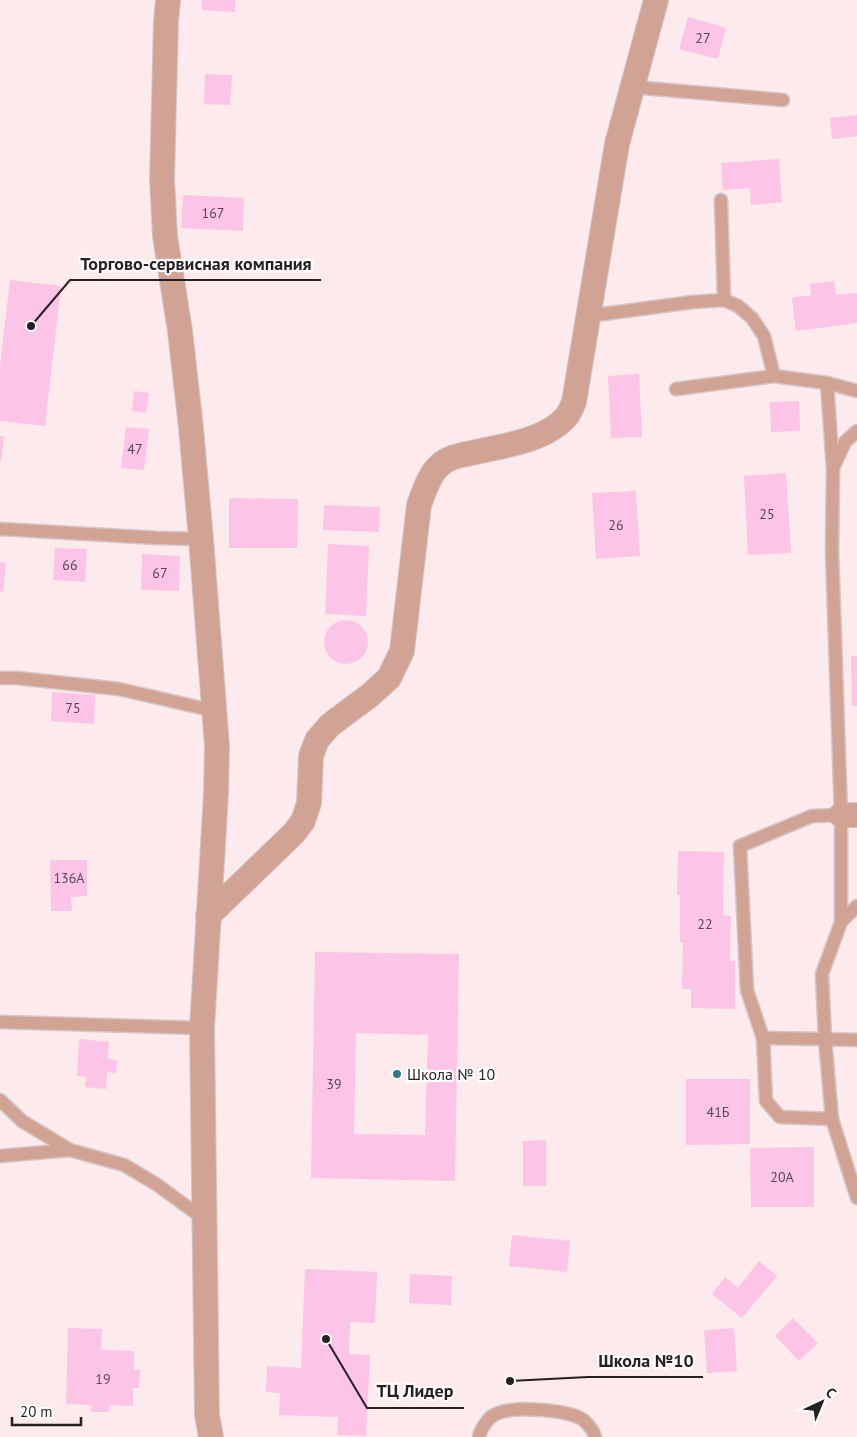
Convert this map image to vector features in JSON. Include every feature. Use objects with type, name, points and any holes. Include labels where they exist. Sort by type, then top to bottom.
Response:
[{"type":"street","points":[[168,0],[162,179],[165,236],[180,331],[201,539],[215,711],[216,794],[202,1028],[207,1415],[210,1437]]},
{"type":"street","points":[[208,916],[294,833],[303,821],[309,803],[311,756],[317,740],[330,724],[369,696],[389,678],[402,651],[420,505],[427,483],[439,465],[454,456],[520,442],[543,433],[556,426],[567,415],[574,402],[617,144],[656,0]]},
{"type":"lane","points":[[632,88],[783,100]]},
{"type":"lane","points":[[720,200],[724,300]]},
{"type":"lane","points":[[588,316],[693,302],[724,300],[738,306],[752,318],[764,336],[774,376]]},
{"type":"lane","points":[[676,389],[774,376],[827,384],[857,391]]},
{"type":"lane","points":[[827,384],[833,469],[832,552],[849,815],[841,922],[822,974],[832,1119],[857,1198]]},
{"type":"lane","points":[[833,469],[845,442],[857,431]]},
{"type":"lane","points":[[0,529],[201,539]]},
{"type":"lane","points":[[0,678],[17,678],[120,689],[215,711]]},
{"type":"lane","points":[[832,1119],[780,1117],[766,1101],[763,1038],[746,990],[740,846],[812,816],[849,815]]},
{"type":"lane","points":[[841,922],[857,906]]},
{"type":"lane","points":[[0,1022],[202,1028]]},
{"type":"lane","points":[[763,1038],[857,1040]]},
{"type":"lane","points":[[0,1100],[22,1121],[70,1150],[124,1165],[156,1184],[204,1219]]},
{"type":"lane","points":[[0,1156],[70,1150]]},
{"type":"lane","points":[[479,1437],[491,1417],[500,1412],[532,1409],[566,1413],[580,1418],[594,1433],[595,1437]]},
{"type":"building","points":[[202,0],[235,0],[235,12],[202,10]]},
{"type":"building","points":[[688,17],[726,28],[718,59],[679,49]]},
{"type":"building","points":[[205,74],[232,75],[230,105],[204,104]]},
{"type":"building","points":[[857,115],[857,136],[832,139],[830,118]]},
{"type":"building","points":[[779,159],[782,202],[751,205],[750,188],[723,190],[721,163]]},
{"type":"building","points":[[183,195],[244,198],[243,231],[181,228]]},
{"type":"building","points":[[10,280],[61,286],[45,426],[0,421],[0,366]]},
{"type":"building","points":[[834,281],[836,295],[857,293],[857,323],[796,331],[792,298],[811,295],[810,284]]},
{"type":"building","points":[[639,374],[642,437],[611,438],[608,376]]},
{"type":"building","points":[[134,391],[149,393],[146,413],[132,411]]},
{"type":"building","points":[[799,401],[800,431],[771,432],[770,402]]},
{"type":"building","points":[[126,427],[149,429],[144,470],[121,468]]},
{"type":"building","points":[[0,436],[4,437],[1,461],[0,461]]},
{"type":"building","points":[[786,473],[791,553],[748,555],[744,476]]},
{"type":"building","points":[[636,491],[640,556],[596,559],[592,493]]},
{"type":"building","points":[[229,498],[298,499],[297,548],[229,548]]},
{"type":"building","points":[[324,505],[380,507],[379,532],[323,530]]},
{"type":"building","points":[[328,544],[369,546],[366,616],[325,614]]},
{"type":"building","points":[[55,548],[87,549],[85,582],[53,580]]},
{"type":"building","points":[[142,554],[180,556],[179,591],[141,590]]},
{"type":"building","points":[[0,562],[6,563],[3,592],[0,591]]},
{"type":"building","points":[[346,620],[358,624],[364,630],[368,642],[364,654],[358,660],[346,664],[334,660],[328,654],[324,642],[328,630],[334,624]]},
{"type":"building","points":[[851,656],[857,656],[857,706],[852,706]]},
{"type":"building","points":[[52,692],[95,695],[94,724],[51,721]]},
{"type":"building","points":[[678,851],[724,852],[723,915],[731,916],[730,961],[735,961],[735,1009],[691,1008],[691,989],[682,989],[683,943],[680,942],[680,895],[677,895]]},
{"type":"building","points":[[50,860],[87,860],[87,896],[71,897],[72,911],[51,911]]},
{"type":"building","points":[[315,952],[459,954],[455,1181],[311,1178]],"holes":[[[356,1033],[428,1035],[425,1135],[354,1134]]]},
{"type":"building","points":[[79,1039],[109,1042],[108,1059],[117,1060],[116,1073],[107,1072],[106,1089],[85,1087],[86,1077],[77,1076]]},
{"type":"building","points":[[686,1079],[750,1079],[750,1144],[686,1145]]},
{"type":"building","points":[[546,1140],[546,1186],[523,1186],[523,1141]]},
{"type":"building","points":[[814,1147],[814,1207],[751,1207],[750,1148]]},
{"type":"building","points":[[512,1235],[570,1241],[567,1272],[509,1266]]},
{"type":"building","points":[[759,1261],[777,1276],[742,1318],[712,1294],[725,1277],[738,1288]]},
{"type":"building","points":[[305,1269],[377,1272],[375,1323],[350,1322],[349,1354],[370,1355],[366,1436],[337,1435],[338,1417],[279,1415],[280,1393],[266,1392],[267,1366],[301,1368]]},
{"type":"building","points":[[410,1274],[452,1276],[451,1305],[409,1303]]},
{"type":"building","points":[[793,1318],[818,1343],[799,1361],[775,1336]]},
{"type":"building","points":[[68,1328],[102,1329],[101,1350],[134,1351],[134,1370],[140,1370],[139,1388],[133,1388],[133,1406],[109,1405],[109,1412],[91,1412],[92,1405],[66,1404]]},
{"type":"building","points":[[734,1328],[737,1371],[707,1373],[704,1330]]},
{"type":"place","name":"Торгово-сервисная компания","points":[[31,326]]},
{"type":"place","name":"Школа № 10","points":[[397,1074]]},
{"type":"place","name":"ТЦ Лидер","points":[[326,1339]]},
{"type":"place","name":"Школа №10","points":[[510,1381]]}]
